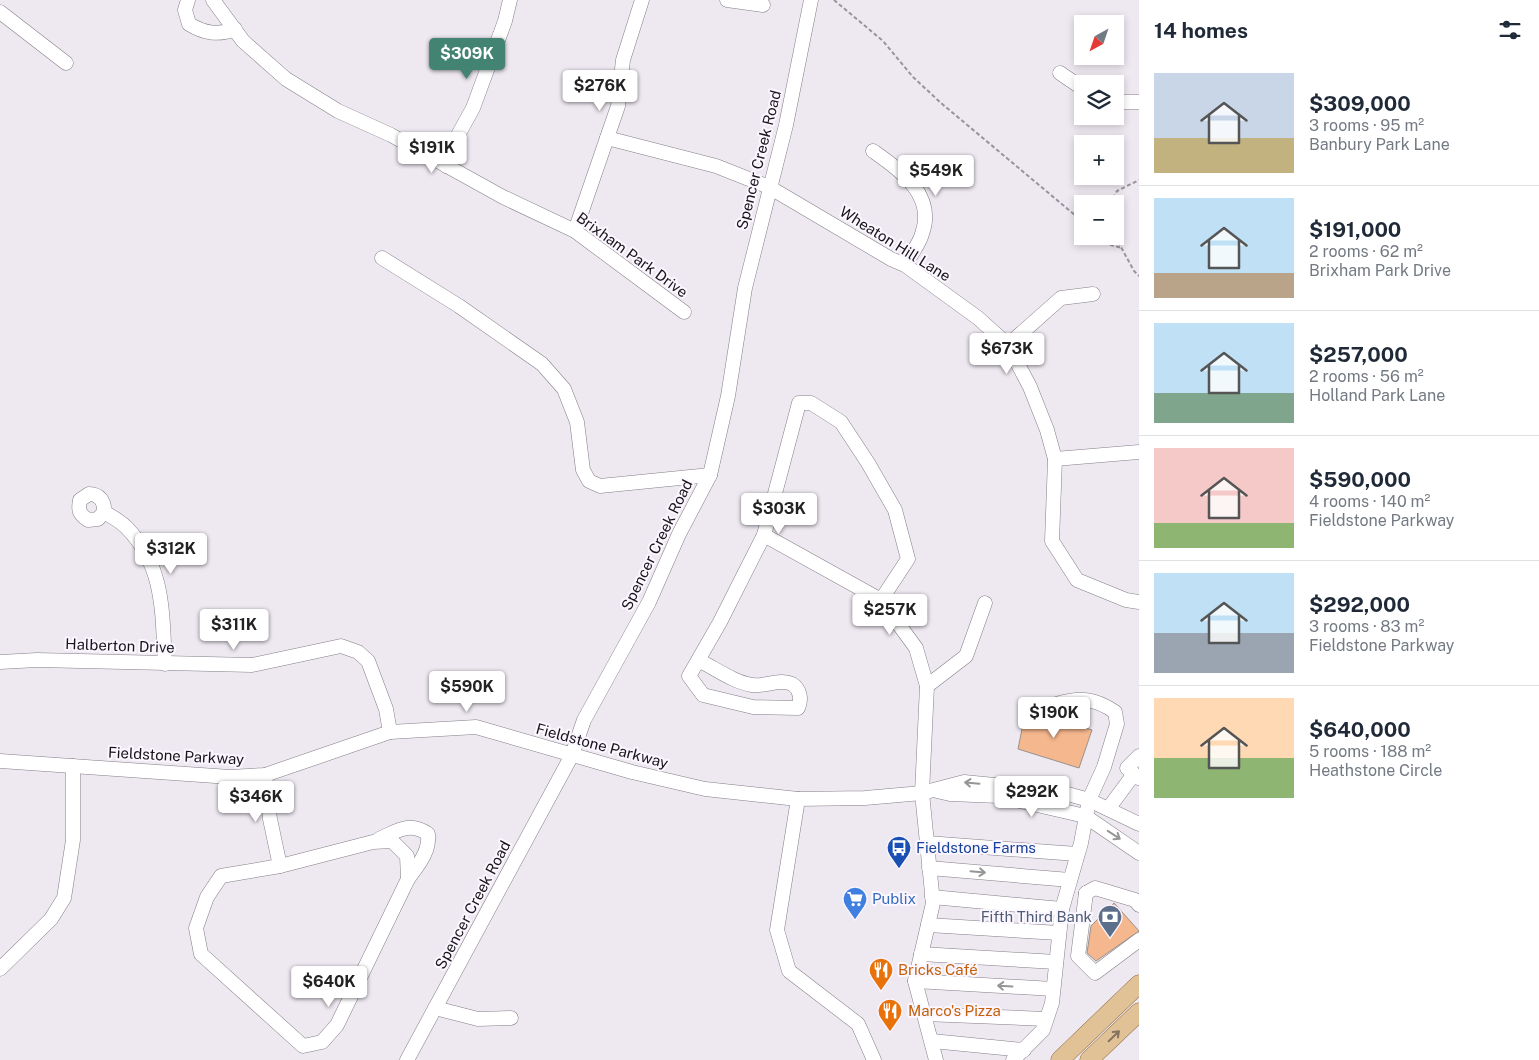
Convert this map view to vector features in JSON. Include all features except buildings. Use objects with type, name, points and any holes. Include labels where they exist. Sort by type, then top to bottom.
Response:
[{"type":"main road","points":[[1060,1060],[1139,984]]},
{"type":"main road","points":[[1089,1060],[1139,1012]]},
{"type":"street","points":[[188,0],[185,10],[189,24],[199,30],[211,33],[222,34],[235,29]]},
{"type":"street","name":"Brixham Park Drive","points":[[213,0],[243,41],[286,79],[338,111],[391,135],[503,197],[575,231],[684,312]]},
{"type":"street","points":[[446,166],[457,137],[473,108],[505,20],[510,0]]},
{"type":"street","points":[[575,231],[618,106],[623,60],[642,0]]},
{"type":"street","points":[[727,0],[763,6]]},
{"type":"street","name":"Spencer Creek Road","points":[[407,1060],[572,755],[584,720],[649,602],[710,475],[728,396],[745,288],[769,186],[786,125],[811,0]]},
{"type":"street","points":[[0,12],[66,63]]},
{"type":"street","points":[[1060,74],[1074,83]]},
{"type":"street","points":[[1124,102],[1139,102]]},
{"type":"street","name":"Wheaton Hill Lane","points":[[608,138],[672,153],[716,166],[769,186],[891,260],[905,265],[978,318],[1008,345],[1030,387],[1047,430],[1055,459],[1052,541],[1077,580],[1126,600],[1139,602]]},
{"type":"street","points":[[873,151],[900,171],[920,193],[926,214],[922,235],[905,265]]},
{"type":"street","points":[[382,258],[459,306],[542,364],[564,389],[571,406],[577,422],[583,470],[589,481],[600,486],[710,475]]},
{"type":"street","points":[[1008,345],[1061,298],[1093,294]]},
{"type":"street","points":[[698,660],[745,683],[761,686],[787,682],[794,685],[799,692],[801,701],[798,708],[753,707],[702,695],[689,676],[764,535],[799,403],[811,403],[841,422],[896,510],[908,560],[881,600]]},
{"type":"street","points":[[1055,459],[1139,452]]},
{"type":"street","points":[[104,512],[126,526],[146,552],[155,570],[162,598],[165,664]]},
{"type":"street","points":[[764,535],[881,600],[916,648],[927,686],[927,843],[933,903],[915,981],[936,1060]]},
{"type":"street","points":[[927,686],[966,656],[985,603]]},
{"type":"street","name":"Halberton Drive","points":[[0,662],[36,660],[252,665],[341,646],[358,652],[368,661],[386,709],[390,732]]},
{"type":"street","points":[[1013,1060],[1043,1030],[1052,1004],[1062,909],[1089,800],[1104,767],[1117,724],[1115,712],[1105,705],[1075,698],[1055,711]]},
{"type":"street","name":"Fieldstone Parkway","points":[[0,761],[230,777],[265,775],[390,732],[476,727],[632,772],[705,789],[798,799],[865,798],[928,791],[964,782],[1049,790],[1089,800],[1139,824]]},
{"type":"street","points":[[1108,809],[1136,776],[1127,768],[1139,756]]},
{"type":"street","points":[[0,969],[51,919],[64,898],[73,840],[73,766]]},
{"type":"street","points":[[265,775],[270,819],[280,866]]},
{"type":"street","name":"Fieldstone Parkway","points":[[928,791],[999,796],[1085,816],[1139,853]]},
{"type":"street","points":[[798,799],[777,930],[789,971],[858,1024],[874,1060]]},
{"type":"street","points":[[414,826],[428,834],[429,842],[424,855],[408,879],[337,1025],[322,1042],[303,1046],[201,954],[196,928],[207,897],[221,876],[280,866],[373,842],[402,829],[414,826]]},
{"type":"street","points":[[373,842],[392,841],[407,856],[408,879]]},
{"type":"street","points":[[927,843],[1077,854]]},
{"type":"street","points":[[929,868],[1069,882],[1086,893]]},
{"type":"street","points":[[1086,893],[1095,888],[1135,900],[1139,905]]},
{"type":"street","points":[[1086,893],[1078,956],[1095,973],[1139,940]]},
{"type":"street","points":[[932,897],[1062,909]]},
{"type":"street","points":[[928,925],[1059,933]]},
{"type":"street","points":[[921,954],[1056,962]]},
{"type":"street","points":[[915,981],[1053,989]]},
{"type":"street","points":[[436,1008],[478,1019],[512,1018]]},
{"type":"street","points":[[924,1014],[1046,1020]]},
{"type":"street","points":[[932,1041],[1024,1050]]},
{"type":"path","points":[[834,0],[883,42],[913,77],[941,102],[1074,214]]},
{"type":"path","points":[[1115,195],[1117,191],[1139,180]]},
{"type":"path","points":[[1110,245],[1122,248]]},
{"type":"path","points":[[1120,245],[1134,271],[1139,276]]},
{"type":"place","name":"Fieldstone Farms","points":[[899,869]]},
{"type":"place","name":"Publix","points":[[855,920]]},
{"type":"place","name":"Fifth Third Bank","points":[[1110,938]]},
{"type":"place","name":"Bricks Café","points":[[881,991]]},
{"type":"place","name":"Marco's Pizza","points":[[890,1032]]}]
